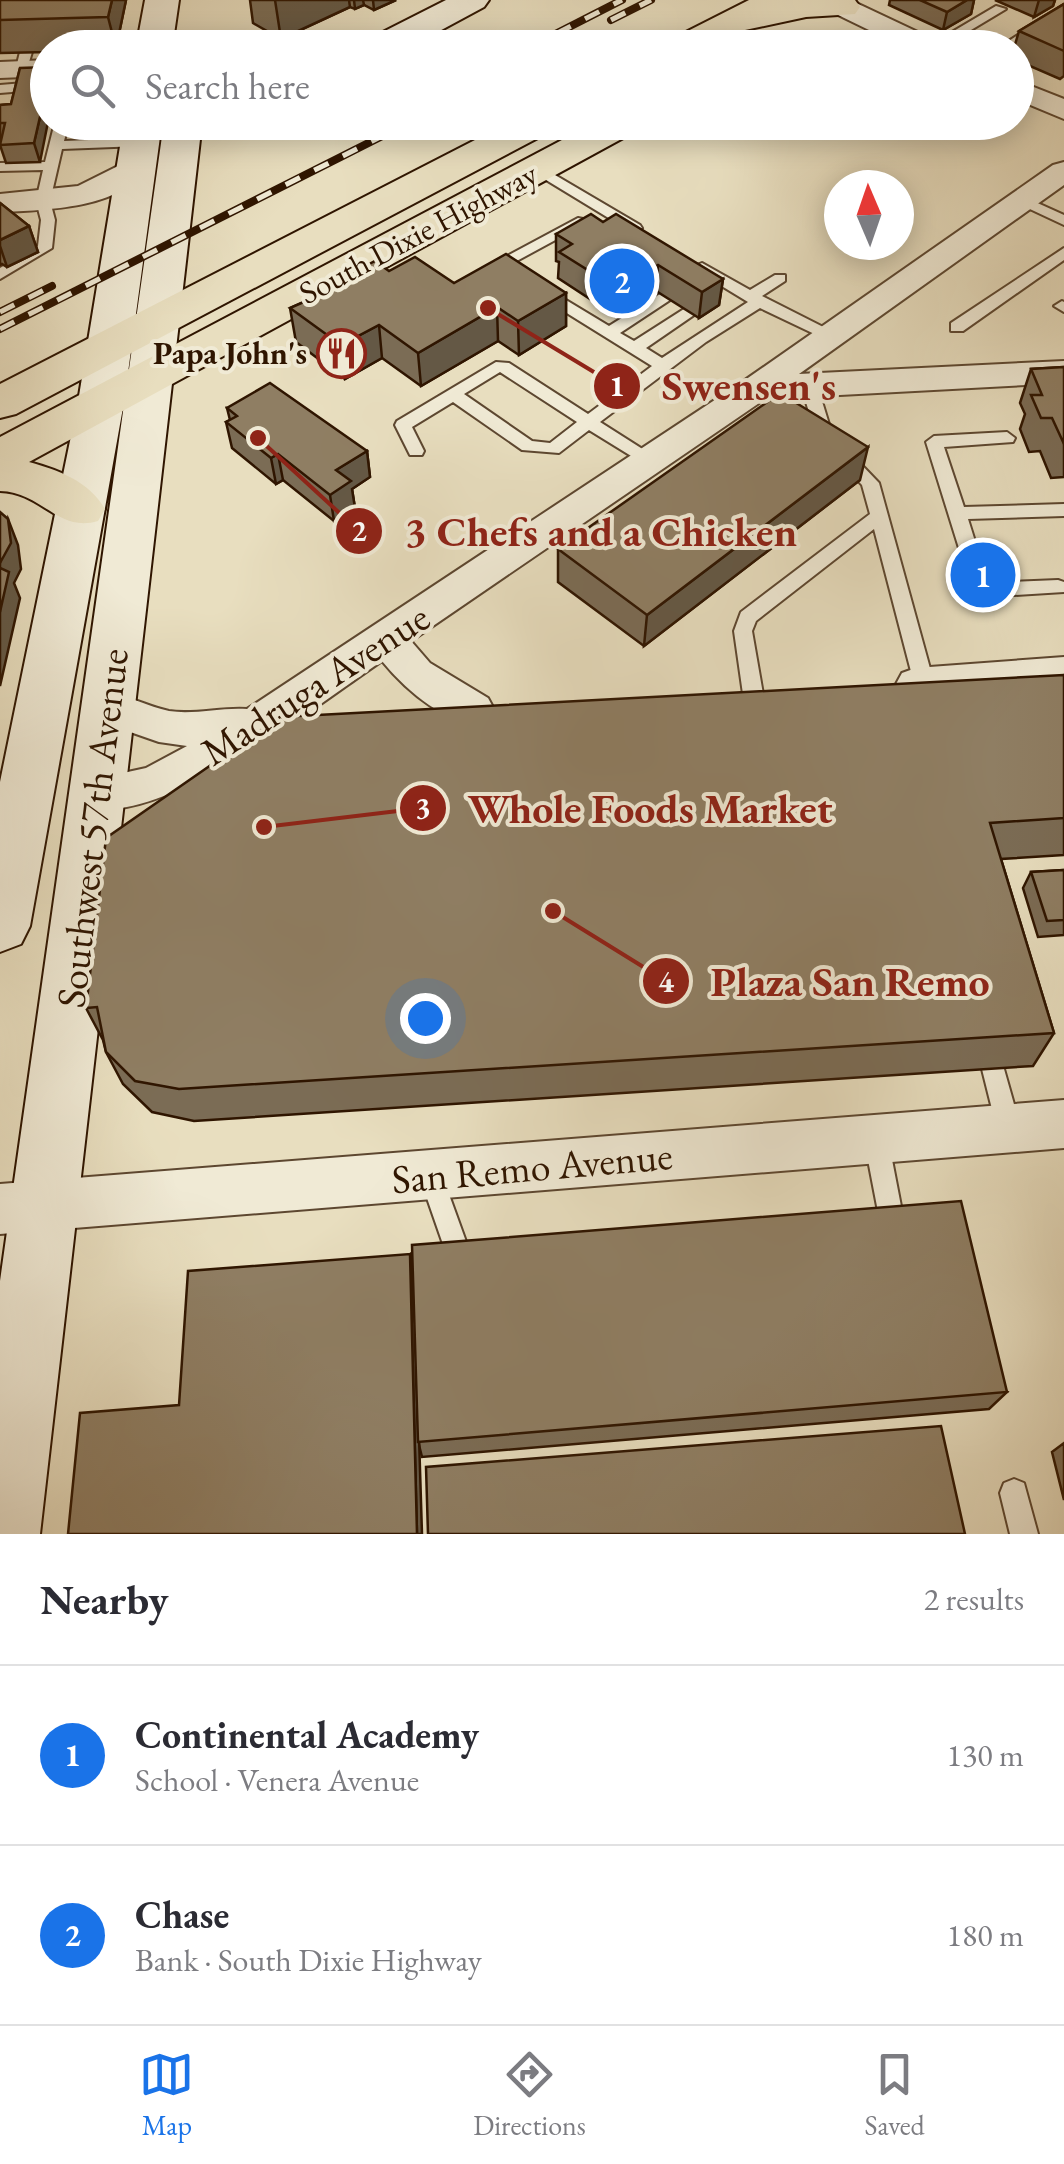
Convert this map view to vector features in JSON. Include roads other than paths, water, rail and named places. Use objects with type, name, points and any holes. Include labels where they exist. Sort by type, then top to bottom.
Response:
[{"type":"highway","points":[[718,30],[774,0]]},
{"type":"highway","points":[[735,21],[847,2]]},
{"type":"highway","points":[[798,30],[847,2]]},
{"type":"highway","name":"South Dixie Highway","points":[[0,402],[506,140]]},
{"type":"highway","name":"South Dixie Highway","points":[[0,457],[592,140]]},
{"type":"highway","points":[[0,475],[37,478],[82,509]]},
{"type":"main road","points":[[414,30],[472,0]]},
{"type":"main road","name":"Southwest 57th Avenue","points":[[2,1534],[22,1208],[96,794],[180,140]]},
{"type":"main road","points":[[110,346],[140,144]]},
{"type":"main road","name":"Southwest 57th Avenue","points":[[0,926],[110,346]]},
{"type":"main road","points":[[11,865],[96,794],[76,777],[46,682]]},
{"type":"street","points":[[847,2],[898,30]]},
{"type":"street","points":[[1034,95],[1062,106]]},
{"type":"street","points":[[0,203],[50,201],[103,190],[140,144]]},
{"type":"street","name":"Madruga Avenue","points":[[96,794],[153,784],[188,767],[292,701],[757,388],[1064,170]]},
{"type":"street","points":[[50,201],[96,212],[126,235]]},
{"type":"street","points":[[831,335],[932,379]]},
{"type":"street","points":[[757,388],[1064,372]]},
{"type":"street","points":[[386,638],[416,674],[492,708],[423,723]]},
{"type":"street","points":[[905,685],[1064,673]]},
{"type":"street","points":[[292,701],[334,716]]},
{"type":"street","points":[[108,708],[164,730],[192,732],[253,723]]},
{"type":"street","name":"San Remo Avenue","points":[[22,1208],[1064,1124]]},
{"type":"lane","points":[[962,30],[1000,9]]},
{"type":"lane","points":[[1032,30],[1064,9]]},
{"type":"lane","points":[[0,274],[45,248],[57,140]]},
{"type":"lane","points":[[56,145],[140,144]]},
{"type":"lane","points":[[0,167],[52,166]]},
{"type":"lane","points":[[538,169],[647,235]]},
{"type":"lane","points":[[1022,200],[1064,221]]},
{"type":"lane","points":[[602,208],[502,263],[664,366]]},
{"type":"lane","points":[[957,327],[1064,253]]},
{"type":"lane","points":[[692,262],[755,299],[831,335]]},
{"type":"lane","points":[[719,278],[698,292],[719,278]]},
{"type":"lane","points":[[453,394],[528,446],[542,451],[553,449],[780,278]]},
{"type":"lane","points":[[621,341],[677,305],[621,341]]},
{"type":"lane","points":[[416,451],[403,425],[503,367],[649,461]]},
{"type":"lane","points":[[810,385],[824,436],[870,483],[879,516],[905,685]]},
{"type":"lane","points":[[1007,438],[934,442],[981,590],[1058,587]]},
{"type":"lane","points":[[957,512],[1064,510]]},
{"type":"lane","points":[[753,694],[743,632],[748,617],[879,516]]},
{"type":"lane","points":[[993,1069],[1009,1129]]},
{"type":"lane","points":[[876,1139],[893,1227]]},
{"type":"lane","points":[[431,1175],[461,1261]]},
{"type":"lane","points":[[1014,1493],[1024,1534]]},
{"type":"railway","points":[[563,30],[622,0]]},
{"type":"railway","points":[[611,20],[651,0]]},
{"type":"railway","points":[[0,329],[374,140]]},
{"type":"railway","points":[[0,312],[52,286]]},
{"type":"place","name":"Chase","points":[[622,281]]},
{"type":"place","name":"Swensen's","points":[[488,308]]},
{"type":"place","name":"Papa John's","points":[[342,353]]},
{"type":"place","name":"3 Chefs and a Chicken","points":[[258,438]]},
{"type":"place","name":"Continental Academy","points":[[983,575]]},
{"type":"place","name":"Whole Foods Market","points":[[264,827]]},
{"type":"place","name":"Plaza San Remo","points":[[553,911]]}]
